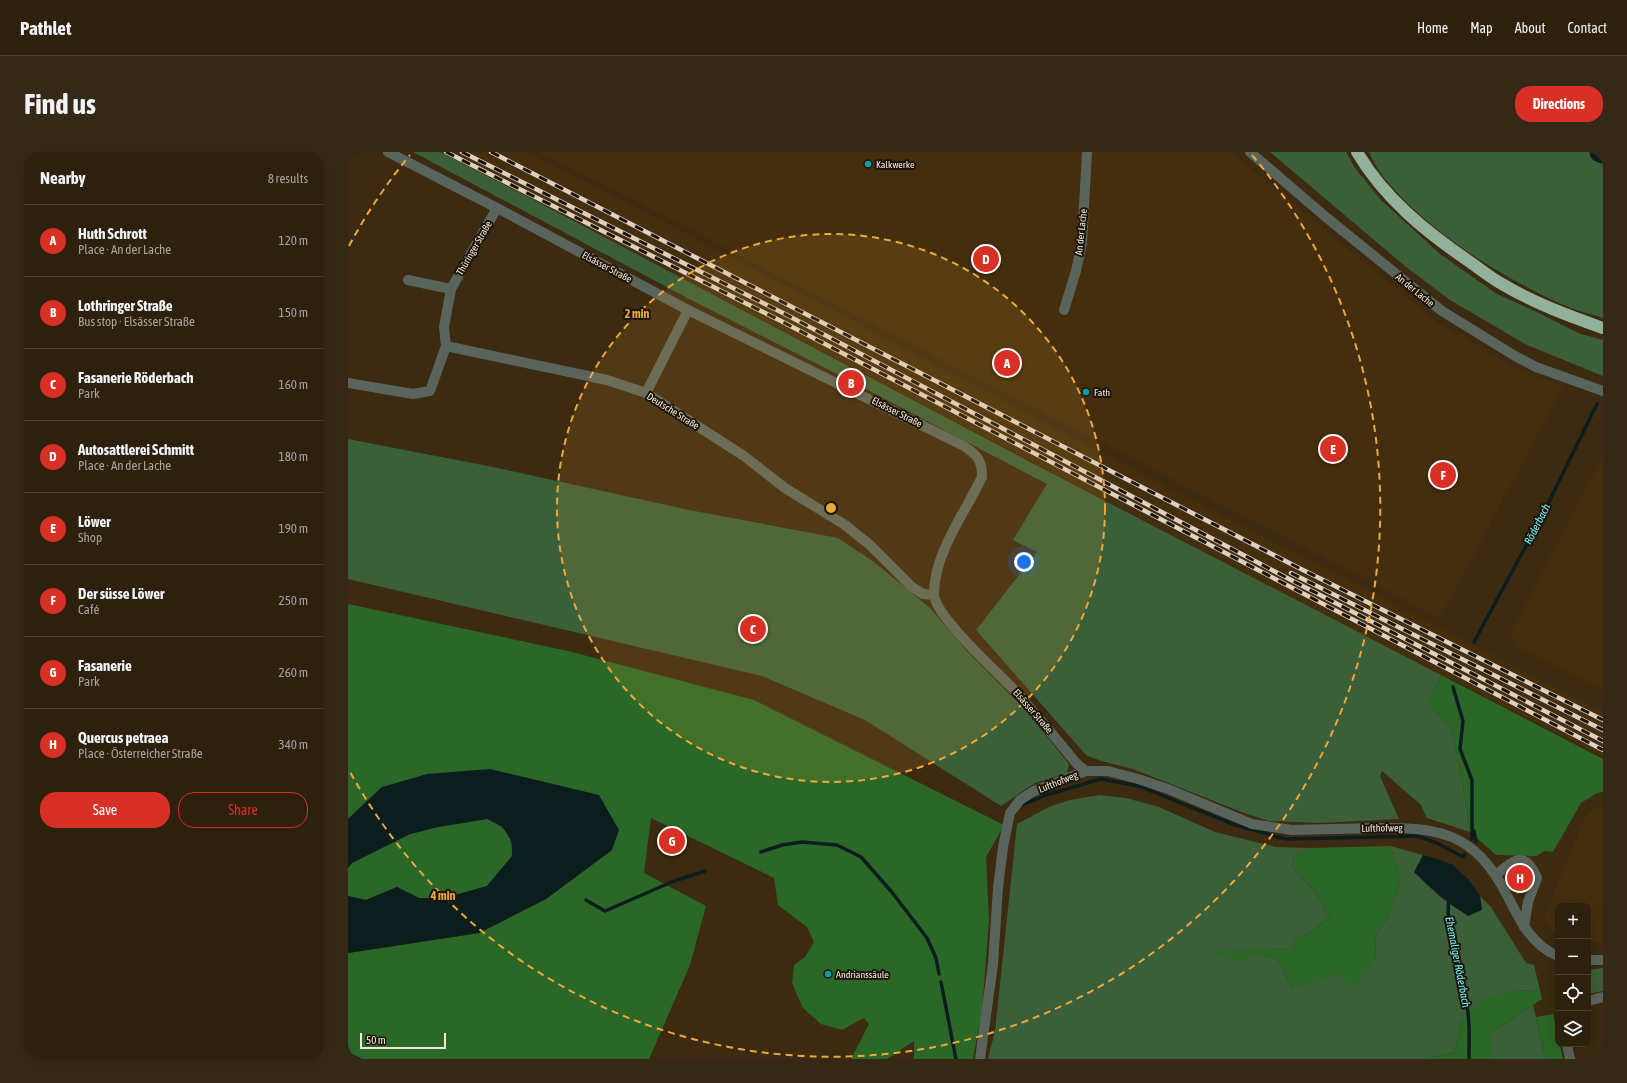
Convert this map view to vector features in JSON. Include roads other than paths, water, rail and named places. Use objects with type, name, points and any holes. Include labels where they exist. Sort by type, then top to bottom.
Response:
[{"type":"highway","points":[[1358,153],[1372,175],[1403,210],[1447,246],[1502,284],[1569,316],[1603,328]]},
{"type":"street","name":"Elsässer Straße","points":[[388,152],[497,208],[688,310],[964,446],[974,454],[980,460],[982,477],[945,550],[937,571],[934,595],[937,605],[954,627],[1016,692],[1077,764],[1086,771]]},
{"type":"street","name":"An der Lache","points":[[1064,310],[1076,271],[1082,243],[1087,152]]},
{"type":"street","name":"An der Lache","points":[[1250,152],[1327,218],[1442,311],[1515,356],[1536,367],[1603,391]]},
{"type":"street","name":"Thüringer Straße","points":[[446,346],[444,327],[451,289],[497,208]]},
{"type":"street","points":[[408,280],[451,289]]},
{"type":"street","points":[[646,394],[688,310]]},
{"type":"street","points":[[348,383],[413,394],[430,391],[446,346]]},
{"type":"street","name":"Deutsche Straße","points":[[446,346],[607,380],[646,394],[744,456],[785,488],[845,525],[870,544],[912,587],[922,594],[934,595]]},
{"type":"street","name":"Lufthofweg","points":[[980,1059],[993,964],[998,881],[1010,813],[1020,800],[1034,792],[1086,771],[1108,772],[1138,779],[1168,789],[1252,824],[1292,830],[1424,829],[1449,835],[1465,844],[1481,857],[1496,875],[1524,927],[1534,940],[1550,953],[1555,955]]},
{"type":"street","points":[[1496,875],[1515,860],[1525,860],[1532,866],[1537,878],[1528,902],[1524,927]]},
{"type":"street","points":[[1591,960],[1603,960]]},
{"type":"street","points":[[1591,1000],[1603,997]]},
{"type":"street","points":[[1568,1047],[1570,1059]]},
{"type":"waterway","name":"Röderbach","points":[[1474,642],[1541,518],[1597,404]]},
{"type":"waterway","name":"Röderbach","points":[[1453,687],[1463,721],[1460,749],[1472,780],[1472,839]]},
{"type":"waterway","points":[[1022,805],[1046,795],[1101,779],[1139,786],[1235,825],[1286,839],[1417,836],[1437,843],[1463,857],[1465,854]]},
{"type":"waterway","name":"Röderbach","points":[[1474,831],[1476,842]]},
{"type":"waterway","points":[[761,852],[782,845],[802,842],[837,845],[861,857],[891,891],[927,938],[936,958],[939,974]]},
{"type":"waterway","points":[[586,900],[605,911],[674,881],[705,871]]},
{"type":"waterway","name":"Ehemaliger Röderbach","points":[[1449,898],[1448,913],[1451,942],[1468,1013],[1469,1059]]},
{"type":"waterway","points":[[941,982],[956,1059]]},
{"type":"waterway","points":[[348,1054],[359,1059]]},
{"type":"railway","points":[[446,152],[779,320],[1603,750]]},
{"type":"railway","points":[[462,152],[783,313],[1291,580],[1603,741]]},
{"type":"railway","points":[[491,152],[1297,567],[1603,720]]},
{"type":"railway","points":[[1291,573],[1603,730]]},
{"type":"place","name":"Kalkwerke","points":[[868,164]]},
{"type":"place","name":"Autosattlerei Schmitt","points":[[986,259]]},
{"type":"place","name":"Huth Schrott","points":[[1007,363]]},
{"type":"place","name":"Lothringer Straße","points":[[851,383]]},
{"type":"place","name":"Fath","points":[[1086,392]]},
{"type":"place","name":"Löwer","points":[[1333,449]]},
{"type":"place","name":"Der süsse Löwer","points":[[1443,475]]},
{"type":"place","name":"Fasanerie Röderbach","points":[[753,629]]},
{"type":"place","name":"Fasanerie","points":[[672,841]]},
{"type":"place","name":"Quercus petraea","points":[[1520,878]]},
{"type":"place","name":"Andrianssäule","points":[[828,974]]}]
